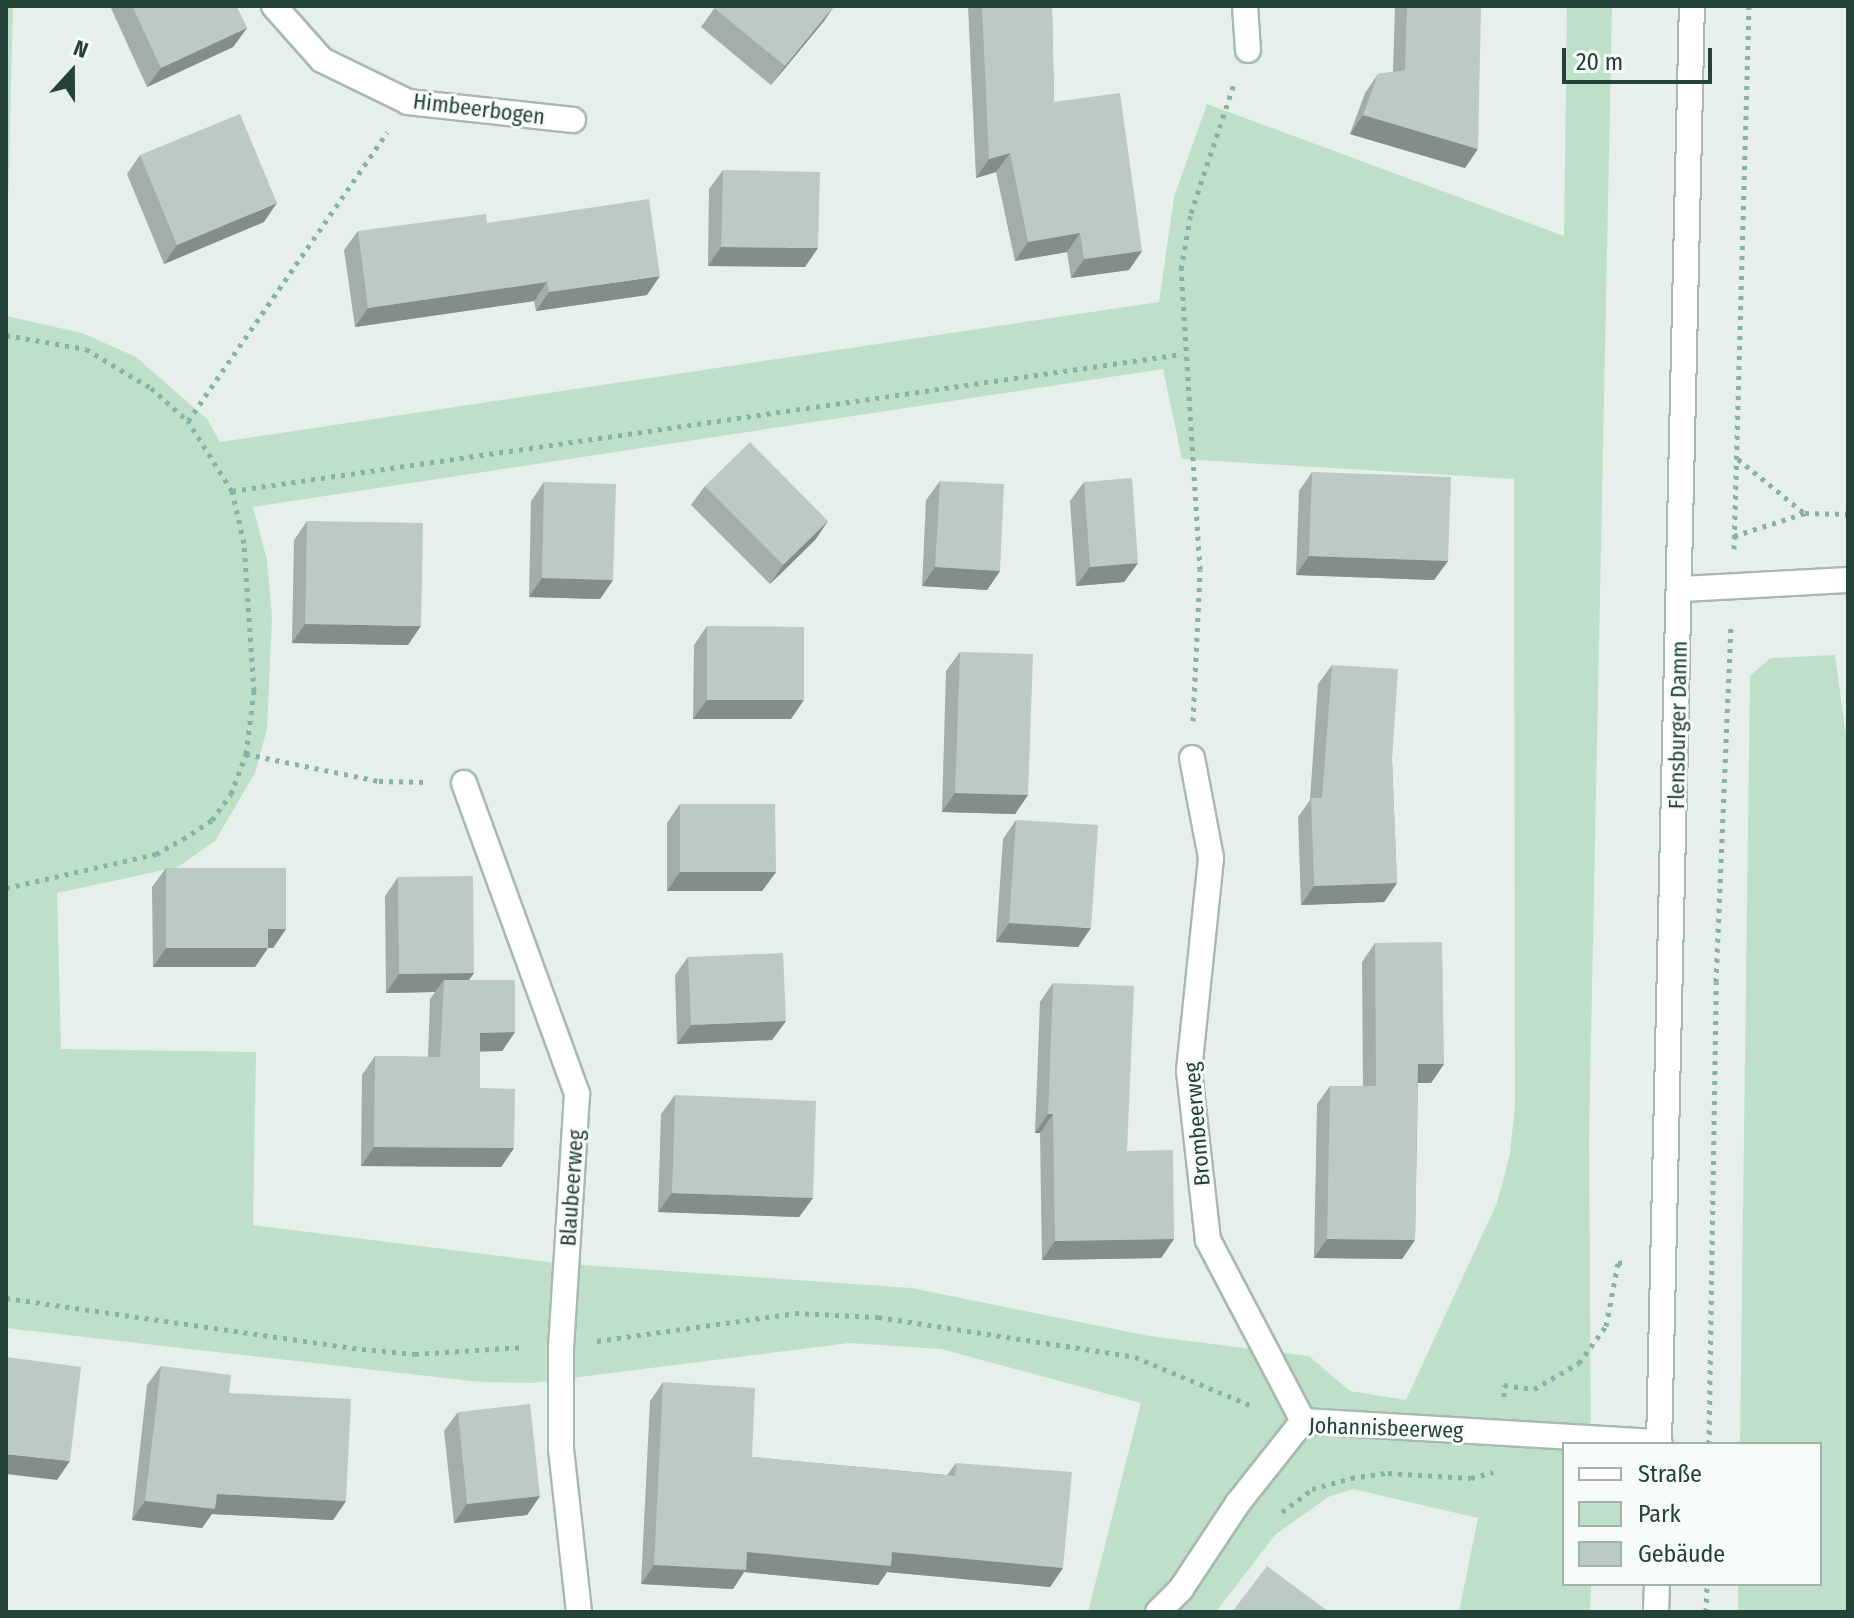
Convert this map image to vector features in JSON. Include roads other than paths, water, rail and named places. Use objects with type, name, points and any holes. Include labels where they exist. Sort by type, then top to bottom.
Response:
[{"type":"street","name":"Himbeerbogen","points":[[274,6],[322,60],[408,102],[573,120]]},
{"type":"street","points":[[1245,6],[1248,50]]},
{"type":"street","name":"Flensburger Damm","points":[[1659,1442],[1692,6]]},
{"type":"street","points":[[1681,589],[1848,580]]},
{"type":"street","name":"Brombeerweg","points":[[1192,758],[1211,858],[1189,1071],[1208,1240],[1303,1421]]},
{"type":"street","name":"Blaubeerweg","points":[[464,783],[577,1094],[561,1346],[561,1449],[579,1612]]},
{"type":"street","name":"Johannisbeerweg","points":[[1158,1612],[1181,1589],[1238,1503],[1303,1421],[1643,1442]]},
{"type":"street","points":[[1656,1612],[1657,1586]]}]
